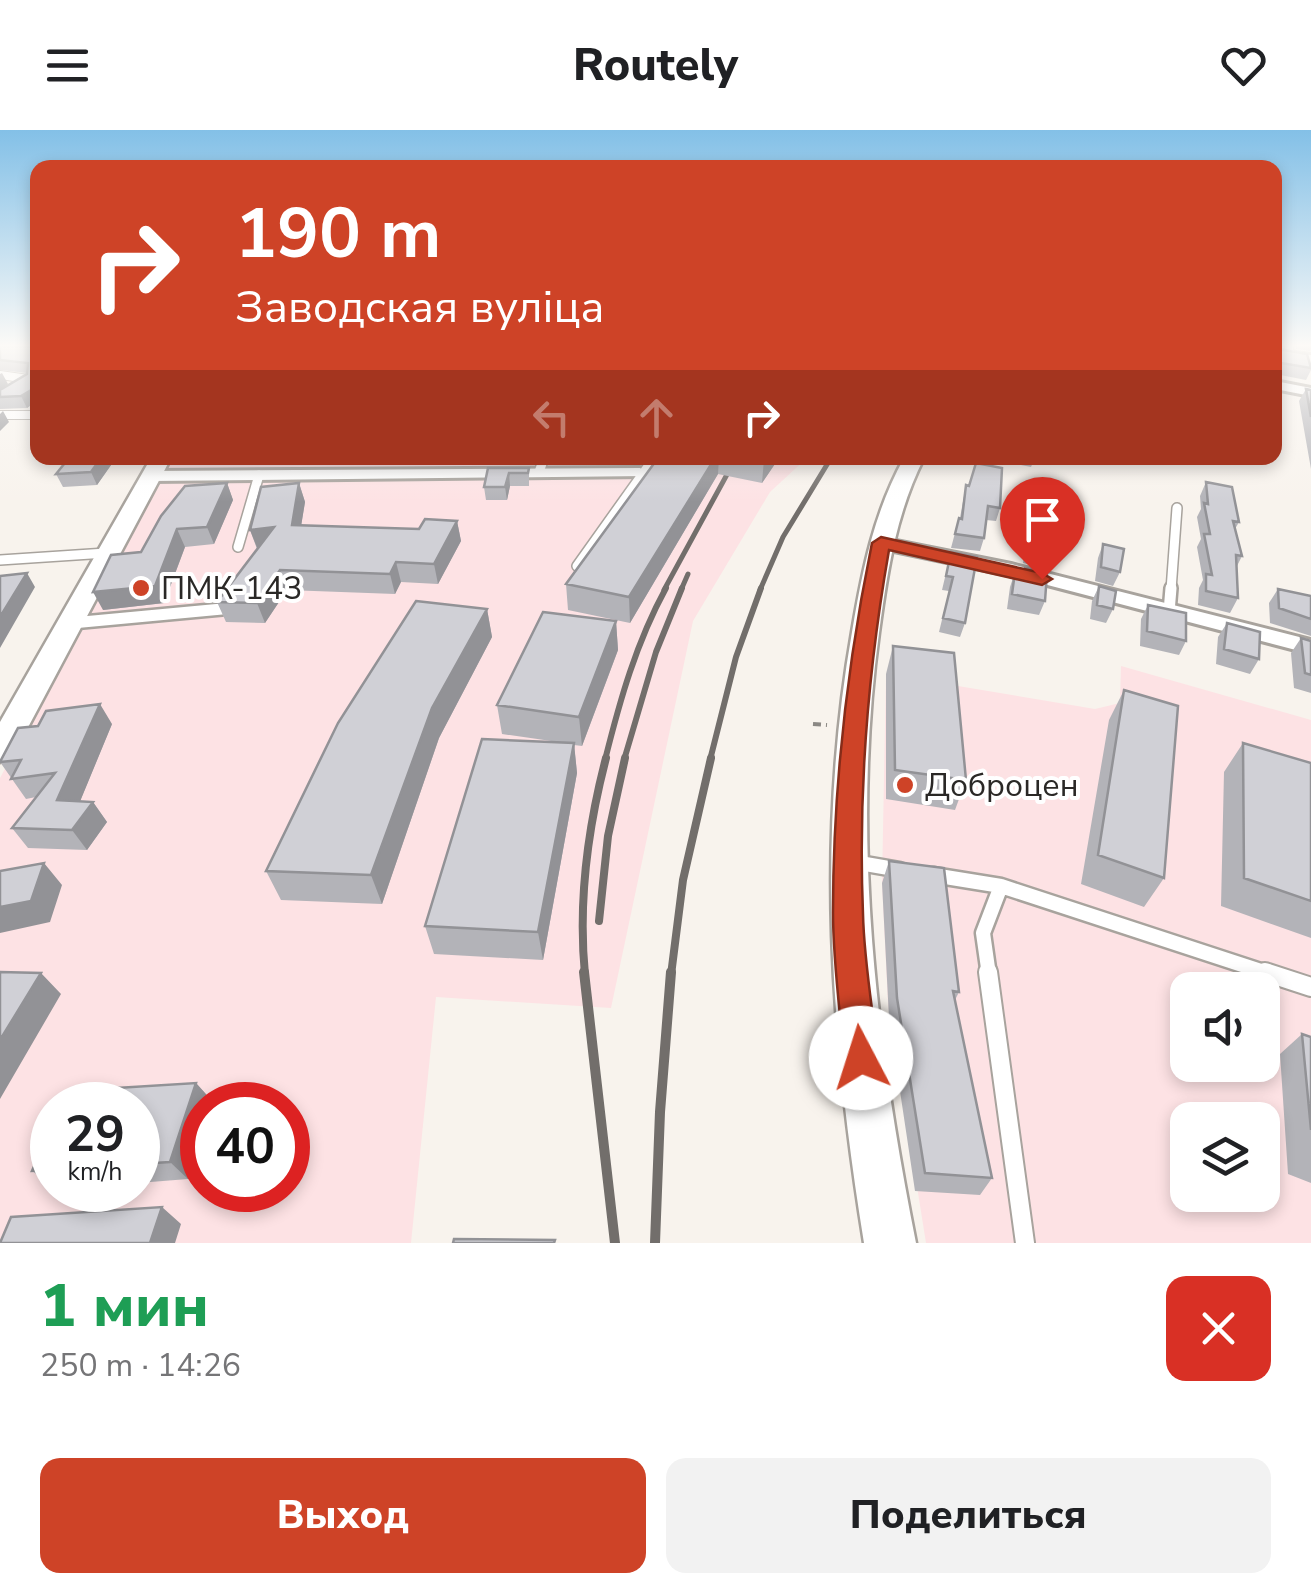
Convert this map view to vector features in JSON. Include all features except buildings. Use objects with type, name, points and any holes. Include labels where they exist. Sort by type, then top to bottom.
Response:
[{"type":"street","points":[[0,750],[155,467],[259,475],[542,465],[640,472]]},
{"type":"street","points":[[890,1243],[868,1129],[848,915],[853,729],[863,640],[881,543],[911,465]]},
{"type":"street","points":[[881,543],[1011,570],[1311,647]]},
{"type":"lane","points":[[0,415],[30,415]]},
{"type":"lane","points":[[577,566],[647,465]]},
{"type":"lane","points":[[238,547],[259,475]]},
{"type":"lane","points":[[1169,612],[1176,508]]},
{"type":"lane","points":[[0,560],[106,553]]},
{"type":"lane","points":[[68,623],[222,610]]},
{"type":"lane","points":[[850,862],[1001,886],[1311,988]]},
{"type":"lane","points":[[1001,886],[983,933],[1025,1243]]},
{"type":"shaded area","points":[[167,465],[799,465],[770,492],[693,621],[611,1008],[436,997],[411,1243],[0,1243],[0,778]]},
{"type":"shaded area","points":[[1121,666],[1311,720],[1311,1243],[926,1243],[888,1004],[882,883],[886,674],[1095,709],[1120,703]]},
{"type":"railway","points":[[664,590],[732,465]]},
{"type":"railway","points":[[760,590],[783,537],[827,465]]},
{"type":"railway","points":[[681,590],[688,574]]},
{"type":"railway","points":[[605,760],[630,672],[666,588]]},
{"type":"railway","points":[[624,760],[656,652],[682,588]]},
{"type":"railway","points":[[710,760],[736,657],[761,588]]},
{"type":"railway","points":[[585,975],[586,865],[606,758]]},
{"type":"railway","points":[[599,921],[608,836],[625,758]]},
{"type":"railway","points":[[671,975],[683,880],[711,758]]},
{"type":"railway","points":[[584,972],[615,1243]]},
{"type":"railway","points":[[655,1243],[671,972]]},
{"type":"place","name":"ПМК-143","points":[[141,588]]},
{"type":"place","name":"Доброцен","points":[[905,785]]},
{"type":"route","points":[[861,1058],[848,915],[853,729],[863,640],[881,543],[1042,579]]}]
